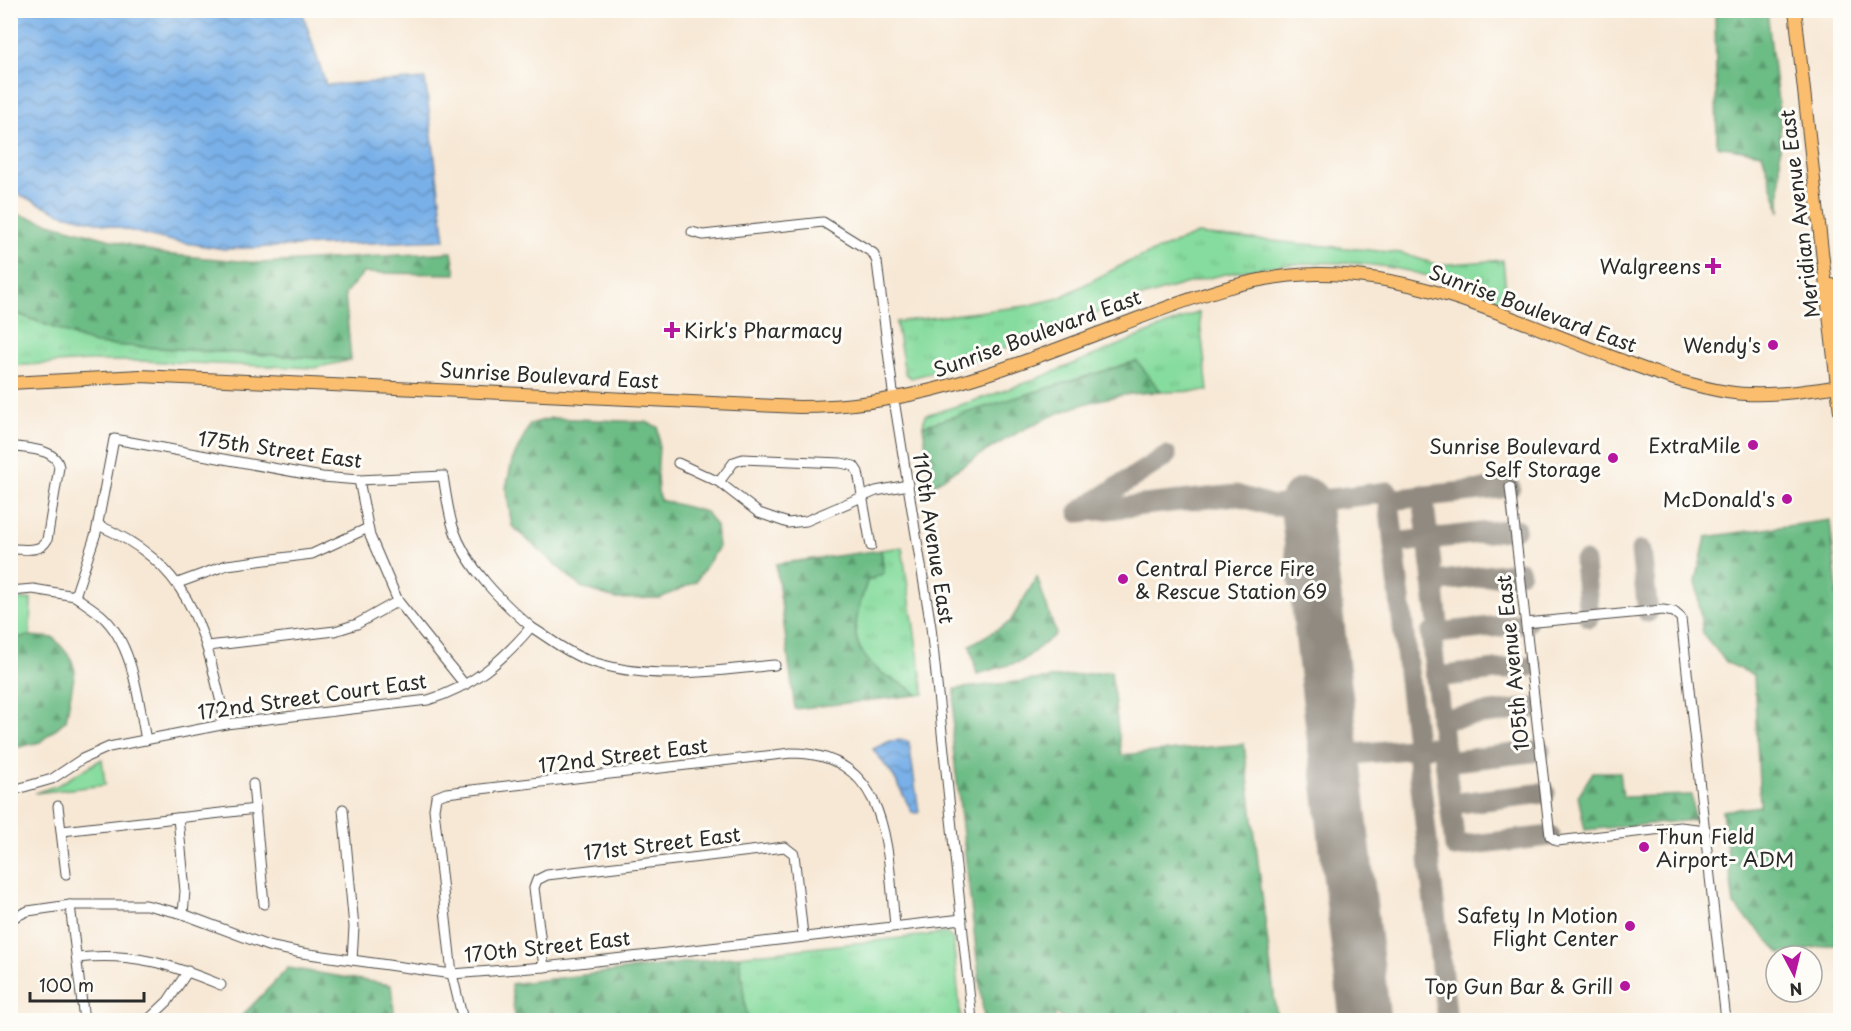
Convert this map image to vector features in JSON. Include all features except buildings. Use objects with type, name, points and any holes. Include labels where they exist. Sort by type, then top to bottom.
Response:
[{"type":"main road","name":"Meridian Avenue East","points":[[1796,10],[1839,386],[1840,412]]},
{"type":"main road","points":[[1826,268],[1840,309]]},
{"type":"main road","name":"Sunrise Boulevard East","points":[[10,383],[140,376],[799,407],[852,405],[894,400],[942,389],[994,372],[1214,290],[1264,279],[1313,274],[1374,278],[1426,288],[1635,366],[1698,386],[1754,393],[1805,392],[1839,386]]},
{"type":"street","name":"110th Avenue East","points":[[692,232],[703,235],[823,222],[873,253],[877,262],[894,400],[931,627],[972,1020]]},
{"type":"street","name":"175th Street East","points":[[98,525],[114,439],[283,471],[359,480],[443,476],[451,519],[459,542],[507,606],[531,627]]},
{"type":"street","points":[[10,446],[52,454],[58,460],[59,467],[47,540],[44,546],[38,549],[10,549]]},
{"type":"street","points":[[719,482],[734,462],[743,459],[841,463],[854,466],[871,546]]},
{"type":"street","points":[[678,463],[719,482],[759,513],[788,523],[806,521],[862,495],[908,485]]},
{"type":"street","points":[[359,480],[368,528],[398,601],[465,685]]},
{"type":"street","name":"105th Avenue East","points":[[1510,487],[1550,836],[1557,841],[1680,827],[1706,830]]},
{"type":"street","points":[[75,596],[98,525],[133,541],[178,583],[189,600],[208,646],[226,724]]},
{"type":"street","points":[[178,583],[227,565],[312,554],[368,528]]},
{"type":"street","points":[[10,591],[33,590],[75,596],[103,616],[116,633],[129,662],[146,740]]},
{"type":"street","points":[[208,646],[334,631],[357,624],[398,601]]},
{"type":"street","points":[[1526,623],[1663,610],[1674,612],[1683,622],[1726,1020]]},
{"type":"street","points":[[531,627],[585,659],[610,667],[662,674],[682,674],[775,665]]},
{"type":"street","name":"172nd Street Court East","points":[[10,791],[52,779],[97,752],[146,740],[226,724],[407,705],[446,695],[498,663],[531,627]]},
{"type":"street","name":"172nd Street East","points":[[452,974],[434,809],[436,797],[446,793],[792,753],[814,754],[845,766],[869,791],[879,808],[885,833],[895,925]]},
{"type":"street","points":[[253,784],[264,904]]},
{"type":"street","points":[[58,806],[66,874]]},
{"type":"street","points":[[62,831],[256,809]]},
{"type":"street","points":[[342,809],[354,927],[352,960]]},
{"type":"street","points":[[178,818],[185,891],[183,914]]},
{"type":"street","name":"171st Street East","points":[[543,967],[535,897],[537,880],[547,875],[785,848],[791,850],[795,858],[803,935]]},
{"type":"street","name":"170th Street East","points":[[10,920],[34,910],[70,905],[128,904],[183,914],[268,946],[452,974],[543,967],[962,918]]},
{"type":"street","points":[[70,905],[84,1020]]},
{"type":"street","points":[[77,958],[123,956],[167,963],[221,985]]},
{"type":"street","points":[[148,1020],[168,1001],[188,971]]},
{"type":"street","points":[[452,974],[463,1020]]},
{"type":"green space","points":[[1715,11],[1767,11],[1780,119],[1780,212],[1762,153],[1717,146]]},
{"type":"green space","points":[[13,213],[162,254],[261,263],[452,252],[456,274],[363,273],[345,294],[351,360],[95,344],[11,311],[10,216]]},
{"type":"green space","points":[[1197,234],[1401,253],[1438,265],[1503,260],[1507,303],[1429,276],[1381,266],[1325,263],[1270,266],[1216,276],[1162,291],[953,367],[911,378],[905,373],[896,322],[1026,306],[1059,298],[1126,263]]},
{"type":"green space","points":[[10,311],[95,344],[351,360],[314,368],[142,361],[89,361],[11,366]]},
{"type":"green space","points":[[1199,312],[1208,391],[1161,392],[1136,361],[923,426],[925,415],[995,394]]},
{"type":"green space","points":[[1137,361],[1161,392],[1128,394],[1097,400],[1068,410],[1012,436],[931,486],[923,426]]},
{"type":"green space","points":[[552,418],[646,422],[658,427],[657,482],[660,500],[706,512],[716,526],[718,548],[696,582],[660,598],[617,599],[581,587],[512,526],[506,488],[512,461],[530,424]]},
{"type":"green space","points":[[1830,520],[1840,618],[1840,943],[1824,946],[1824,944],[1771,944],[1734,905],[1722,811],[1760,806],[1754,675],[1727,663],[1703,634],[1696,581],[1706,537]]},
{"type":"green space","points":[[902,547],[924,694],[917,695],[908,687],[878,670],[867,660],[860,650],[857,639],[859,606],[867,581],[884,573],[881,550]]},
{"type":"green space","points":[[881,550],[884,573],[867,581],[859,606],[857,639],[860,650],[867,660],[888,677],[908,687],[917,695],[795,709],[776,564]]},
{"type":"green space","points":[[1037,577],[1056,634],[1022,661],[977,674],[970,645],[1010,622]]},
{"type":"green space","points":[[31,599],[30,636],[11,638],[11,600]]},
{"type":"green space","points":[[30,636],[54,638],[71,658],[75,671],[66,720],[40,742],[11,749],[11,638]]},
{"type":"green space","points":[[1111,671],[1121,755],[1244,744],[1277,1020],[1063,1020],[1053,1011],[1056,1020],[984,1020],[952,738],[955,689]]},
{"type":"green space","points":[[102,759],[105,785],[35,793],[58,785]]},
{"type":"green space","points":[[1593,772],[1620,772],[1623,797],[1692,795],[1694,820],[1585,830],[1578,796]]},
{"type":"green space","points":[[946,933],[953,939],[961,1020],[747,1020],[739,956]]},
{"type":"green space","points":[[739,956],[747,1020],[515,1020],[511,984]]},
{"type":"green space","points":[[288,968],[391,985],[395,1020],[238,1020]]},
{"type":"water","points":[[11,10],[302,11],[326,85],[425,79],[445,240],[224,249],[167,240],[60,213],[11,191]]},
{"type":"water","points":[[890,741],[909,742],[919,812],[917,813],[912,812],[894,777],[873,749]]},
{"type":"taxiway","points":[[1166,456],[1079,512],[1236,495],[1273,506],[1388,492],[1447,1020]]},
{"type":"taxiway","points":[[1389,500],[1510,487]]},
{"type":"taxiway","points":[[1423,496],[1439,633],[1431,634],[1455,847],[1550,836]]},
{"type":"taxiway","points":[[1394,543],[1515,529]]},
{"type":"taxiway","points":[[1641,551],[1648,612]]},
{"type":"taxiway","points":[[1584,562],[1589,617]]},
{"type":"taxiway","points":[[1433,582],[1520,572]]},
{"type":"taxiway","points":[[1439,633],[1526,623]]},
{"type":"taxiway","points":[[1436,677],[1531,666]]},
{"type":"taxiway","points":[[1440,719],[1535,708]]},
{"type":"taxiway","points":[[1334,756],[1429,747]]},
{"type":"taxiway","points":[[1445,762],[1540,751]]},
{"type":"taxiway","points":[[1450,804],[1545,793]]},
{"type":"runway","points":[[1305,503],[1365,1020]]},
{"type":"place","name":"Walgreens","points":[[1713,266]]},
{"type":"place","name":"Kirk's Pharmacy","points":[[672,330]]},
{"type":"place","name":"Wendy's","points":[[1773,345]]},
{"type":"place","name":"ExtraMile","points":[[1753,445]]},
{"type":"place","name":"Sunrise Boulevard Self Storage","points":[[1613,458]]},
{"type":"place","name":"McDonald's","points":[[1787,499]]},
{"type":"place","name":"Central Pierce Fire & Rescue Station 69","points":[[1123,579]]},
{"type":"place","name":"Thun Field Airport- ADM","points":[[1644,847]]},
{"type":"place","name":"Safety In Motion Flight Center","points":[[1630,926]]},
{"type":"place","name":"Top Gun Bar & Grill","points":[[1625,986]]}]
